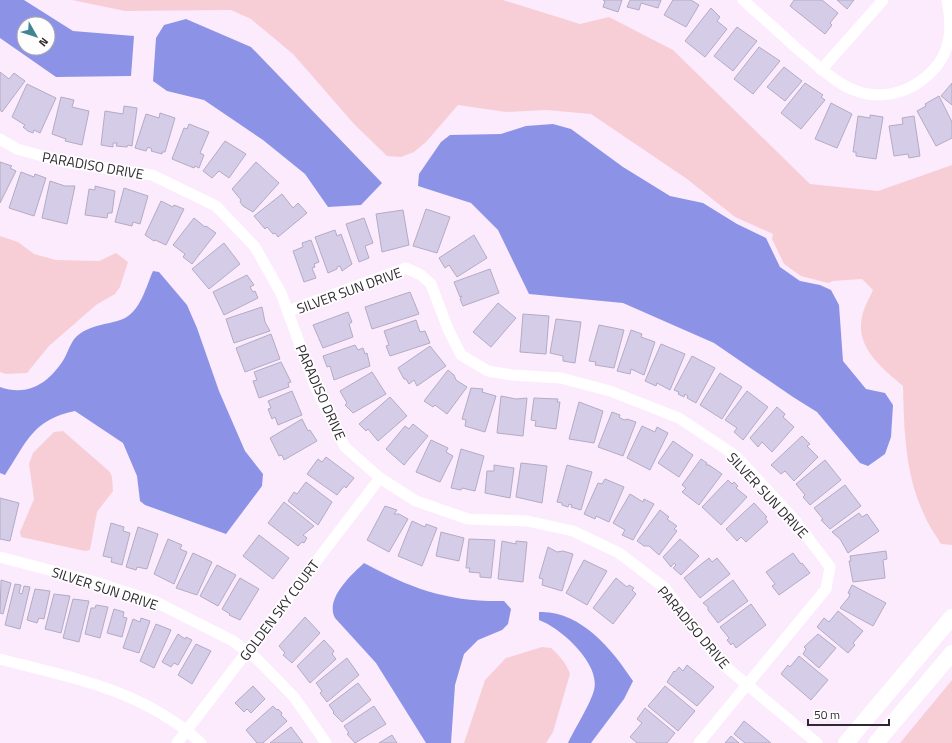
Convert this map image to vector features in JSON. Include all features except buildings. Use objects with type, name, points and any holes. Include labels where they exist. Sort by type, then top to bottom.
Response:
[{"type":"main road","points":[[846,743],[952,616]]},
{"type":"main road","points":[[876,743],[952,653]]},
{"type":"street","points":[[743,0],[821,70],[841,84],[857,91],[876,96],[907,90],[924,80],[938,66],[950,45],[952,26],[947,0]]},
{"type":"street","points":[[821,70],[882,0]]},
{"type":"street","name":"PARADISO DRIVE","points":[[0,139],[17,150],[64,162],[152,175],[216,206],[255,247],[281,293],[315,386],[345,446],[380,478],[416,501],[468,519],[528,522],[573,531],[619,553],[665,588],[720,662],[817,743]]},
{"type":"street","name":"SILVER SUN DRIVE","points":[[288,311],[406,268],[421,275],[431,284],[448,328],[461,355],[488,372],[561,378],[610,391],[679,418],[736,456],[794,519],[830,567],[826,589],[699,743]]},
{"type":"street","name":"GOLDEN SKY COURT","points":[[177,743],[380,478]]},
{"type":"street","name":"SILVER SUN DRIVE","points":[[0,557],[95,582],[154,601],[233,641],[257,659],[294,697],[326,743]]},
{"type":"street","points":[[0,659],[94,683],[123,693],[164,715],[201,743]]},
{"type":"shaded area","points":[[72,0],[503,0],[580,24],[609,17],[673,50],[810,184],[878,191],[952,165],[952,545],[941,544],[927,520],[912,482],[905,434],[903,386],[878,363],[865,346],[861,325],[866,304],[873,290],[862,279],[833,281],[828,283],[801,276],[784,264],[772,239],[773,234],[735,217],[687,179],[591,114],[546,110],[506,112],[458,105],[426,142],[414,152],[401,157],[387,156],[354,124],[293,54],[251,19],[231,10],[125,11]]},
{"type":"shaded area","points":[[0,236],[18,242],[34,254],[56,260],[99,261],[116,253],[128,262],[120,287],[115,294],[96,305],[49,346],[27,373],[6,374],[0,372]]},
{"type":"shaded area","points":[[63,431],[110,472],[112,477],[113,491],[97,512],[90,550],[85,551],[21,537],[20,532],[34,499],[29,464],[33,453],[54,432]]},
{"type":"shaded area","points":[[542,647],[551,648],[565,663],[570,674],[553,732],[546,743],[464,743],[485,680],[506,658]]},
{"type":"shaded area","points":[[952,680],[952,743],[900,743]]},
{"type":"water","points":[[0,0],[24,0],[49,16],[16,16],[16,49],[0,38]]},
{"type":"water","points":[[186,19],[251,47],[382,183],[361,205],[328,207],[305,174],[263,140],[204,100],[167,91],[153,81],[156,38],[164,25]]},
{"type":"water","points":[[56,20],[73,31],[134,36],[131,76],[56,77],[26,56],[56,56]]},
{"type":"water","points":[[553,124],[571,129],[623,167],[670,196],[703,203],[737,224],[766,238],[780,267],[800,281],[820,285],[831,290],[839,305],[843,361],[866,389],[885,393],[893,405],[891,437],[885,454],[868,466],[860,463],[817,412],[714,343],[623,303],[529,294],[498,230],[471,203],[418,186],[419,174],[441,142],[450,135],[501,134],[526,126]]},
{"type":"water","points":[[153,271],[159,272],[187,305],[197,328],[219,391],[245,451],[263,474],[262,486],[226,534],[145,505],[140,501],[137,476],[123,443],[75,411],[49,420],[40,426],[25,443],[5,475],[0,473],[0,387],[10,390],[29,389],[45,381],[58,368],[73,341],[82,332],[123,319],[134,311],[142,298]]},
{"type":"water","points":[[364,563],[415,587],[465,599],[504,601],[511,609],[508,624],[502,630],[478,640],[464,654],[455,685],[451,743],[426,743],[376,663],[335,618],[333,603],[340,588]]},
{"type":"water","points":[[539,612],[554,613],[568,617],[594,634],[615,656],[633,681],[624,699],[591,743],[568,743],[594,690],[595,680],[591,669],[577,648],[568,639],[548,624],[539,620]]}]
